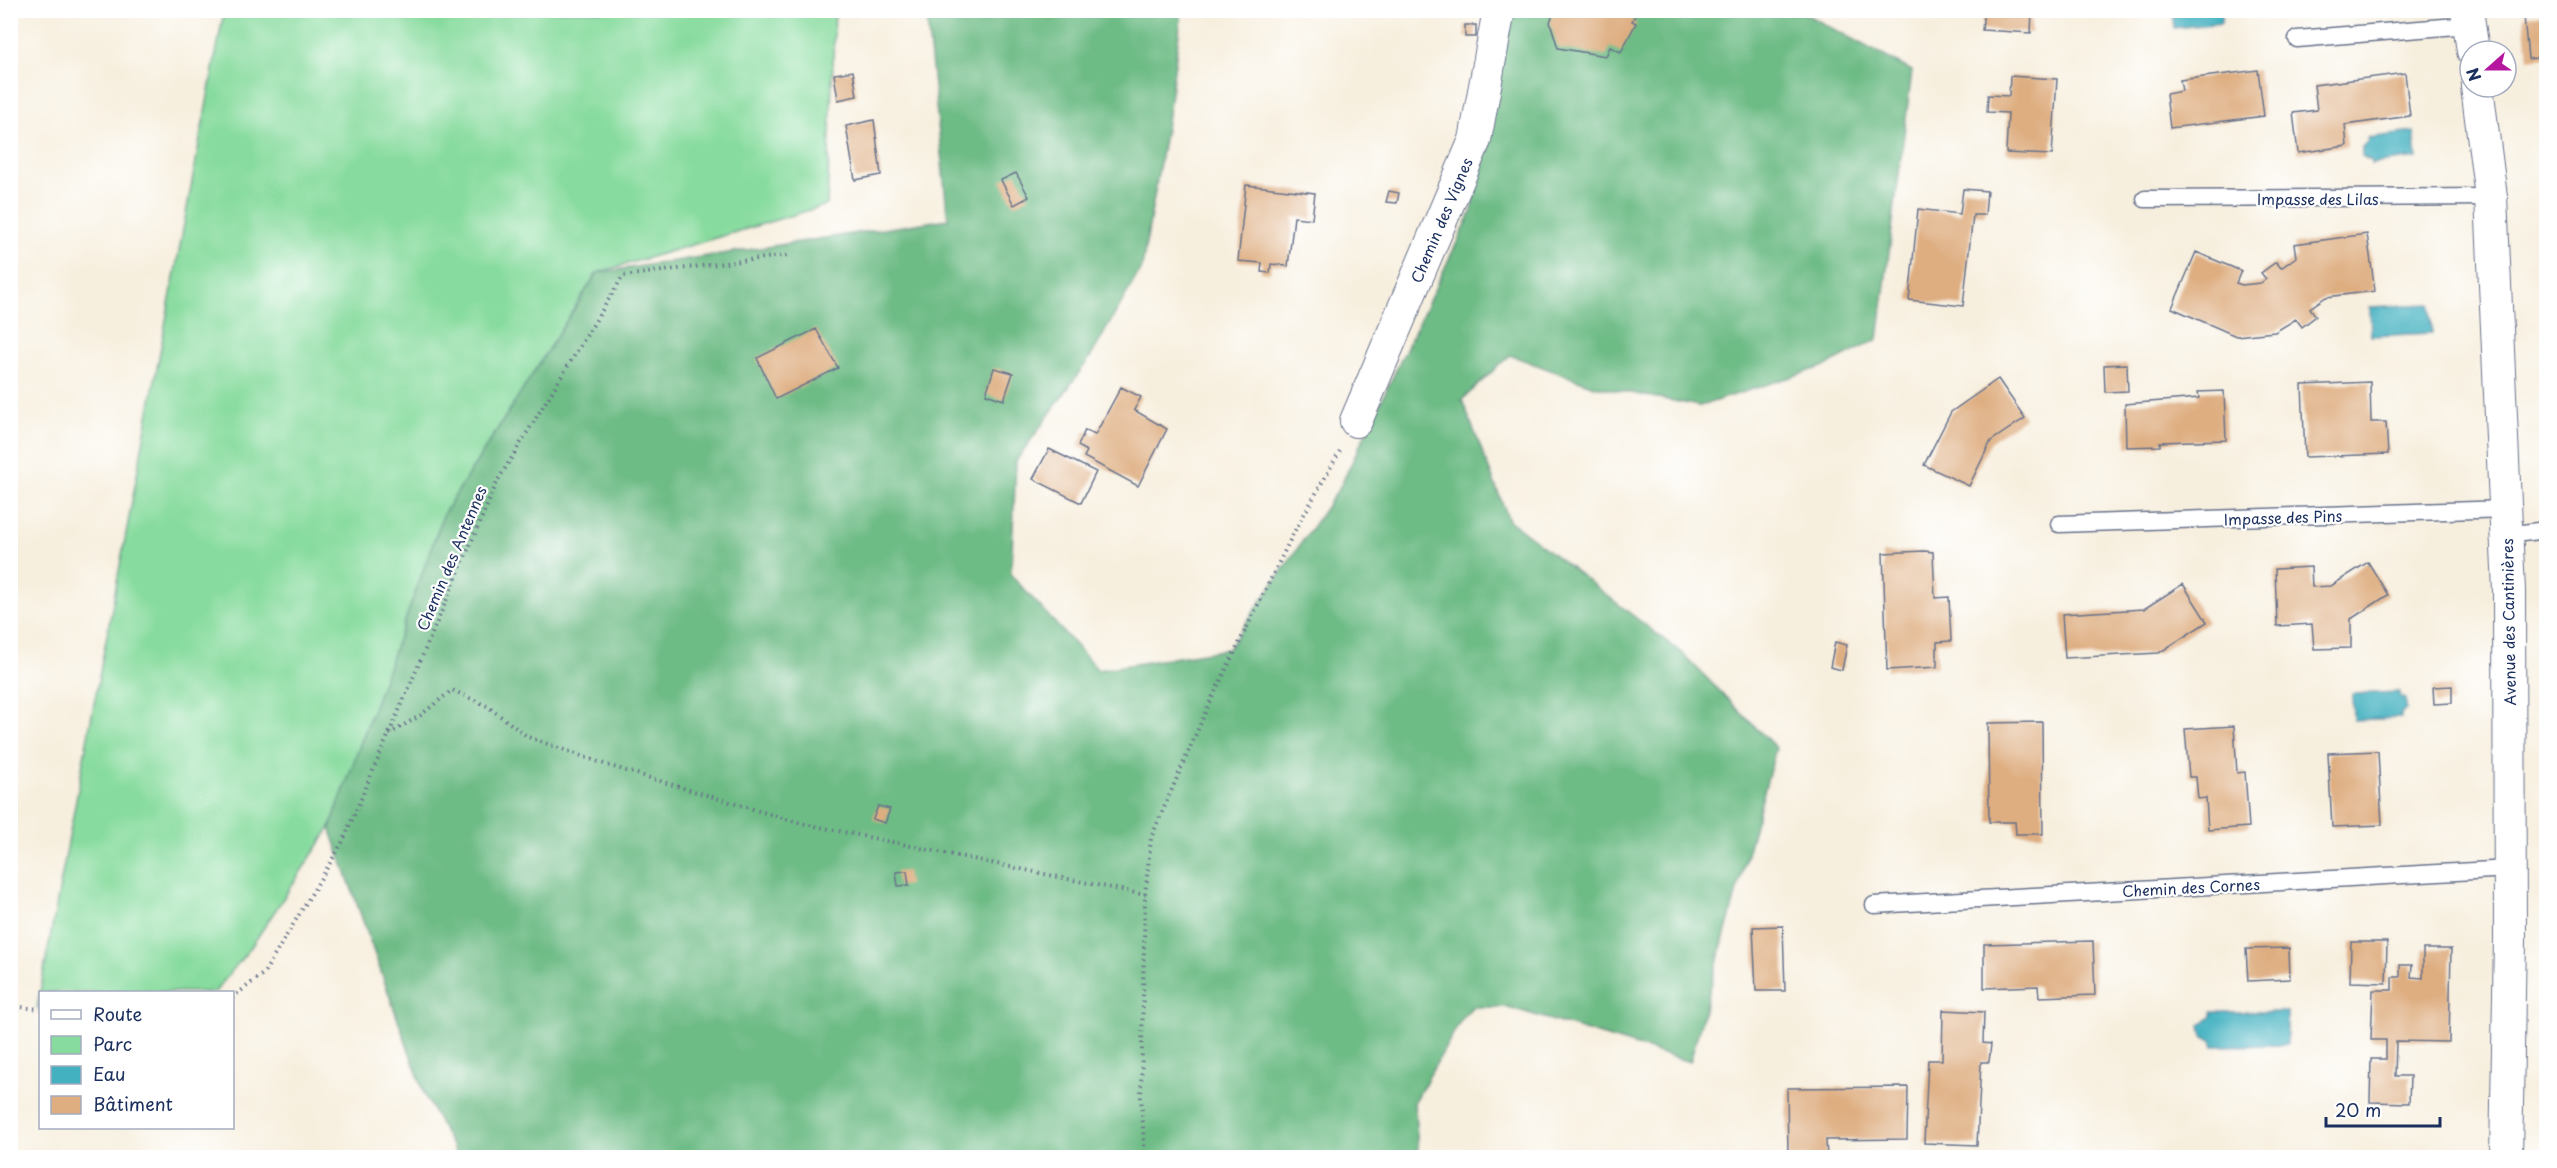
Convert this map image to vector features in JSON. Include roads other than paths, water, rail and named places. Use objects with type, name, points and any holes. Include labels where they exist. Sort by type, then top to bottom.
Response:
[{"type":"street","name":"Chemin des Vignes","points":[[1356,421],[1476,140],[1499,10]]},
{"type":"street","name":"Avenue des Cantinières","points":[[2479,99],[2491,197],[2506,522],[2509,869],[2506,1158]]},
{"type":"lane","points":[[2297,39],[2470,29]]},
{"type":"lane","name":"Impasse des Lilas","points":[[2145,199],[2491,197]]},
{"type":"lane","name":"Impasse des Pins","points":[[2060,524],[2506,522],[2547,530]]},
{"type":"lane","name":"Chemin des Cornes","points":[[1874,905],[2509,869]]},
{"type":"water","points":[[2172,11],[2221,11],[2221,23],[2174,28]]},
{"type":"water","points":[[2414,132],[2417,158],[2371,164],[2371,161],[2362,156],[2362,147],[2368,141],[2367,138]]},
{"type":"water","points":[[2430,304],[2432,333],[2371,336],[2370,307]]},
{"type":"water","points":[[2400,692],[2400,697],[2406,699],[2406,710],[2401,713],[2401,718],[2353,720],[2352,694]]},
{"type":"water","points":[[2212,1012],[2287,1012],[2287,1045],[2214,1046],[2212,1040],[2203,1037],[2201,1026],[2212,1016]]}]
